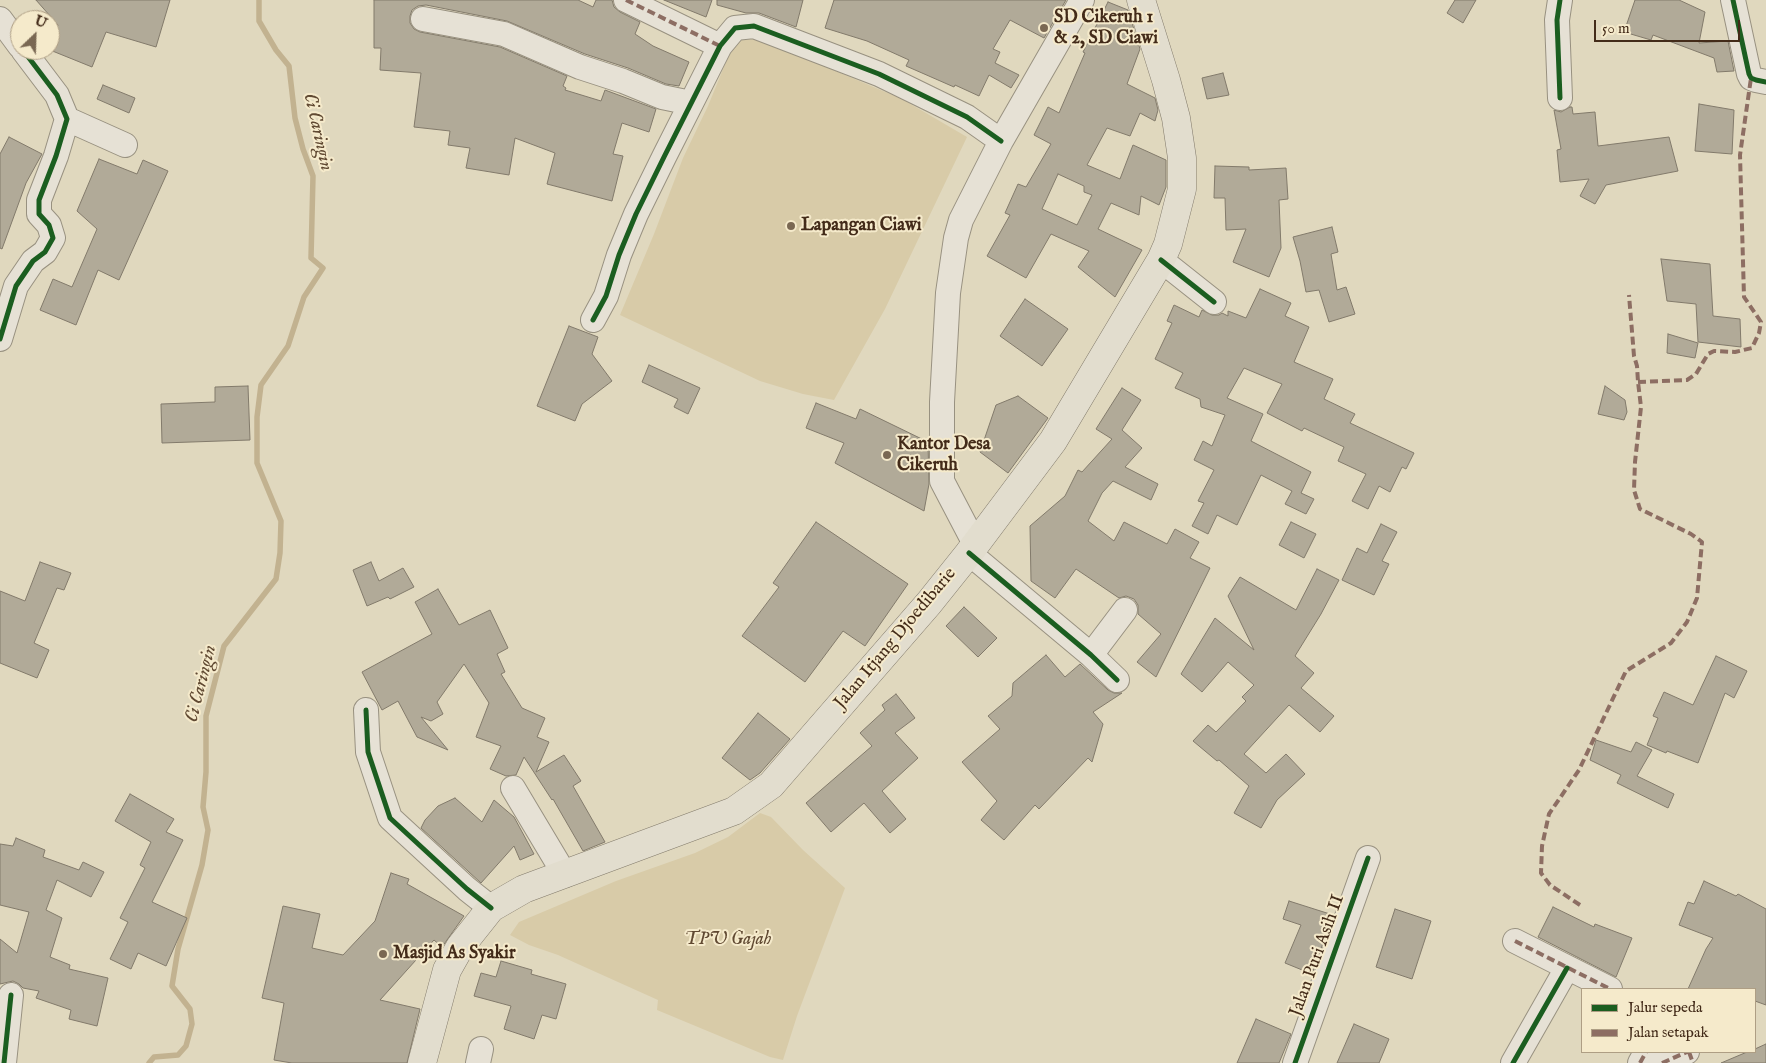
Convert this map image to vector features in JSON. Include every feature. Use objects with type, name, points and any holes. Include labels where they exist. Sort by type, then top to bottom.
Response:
[{"type":"main road","name":"Jalan Itjang Djoedibarie","points":[[422,1063],[447,970],[460,947],[490,908],[524,890],[734,811],[771,785],[910,625],[972,549],[1052,441],[1160,260],[1168,244],[1182,190],[1182,158],[1176,118],[1141,0]]},
{"type":"street","points":[[626,0],[720,46]]},
{"type":"street","points":[[1082,0],[1001,141],[961,220],[948,293],[942,402],[942,481],[972,549],[1117,680]]},
{"type":"street","points":[[1560,0],[1557,20],[1560,98]]},
{"type":"street","points":[[1732,0],[1749,74],[1751,78],[1766,82]]},
{"type":"street","points":[[0,19],[10,32]]},
{"type":"street","points":[[423,19],[504,34],[580,67],[623,80],[662,97],[691,103]]},
{"type":"street","points":[[593,320],[606,296],[619,255],[636,214],[720,46],[735,28],[754,26],[879,74],[967,117],[1001,141]]},
{"type":"street","points":[[0,339],[3,314],[16,286],[33,261],[45,252],[53,238],[49,225],[39,214],[39,200],[56,156],[67,119],[57,95],[31,60]]},
{"type":"street","points":[[67,119],[125,145]]},
{"type":"street","points":[[1160,260],[1214,302]]},
{"type":"street","points":[[1091,655],[1126,610]]},
{"type":"street","points":[[366,710],[368,752],[390,818],[490,908]]},
{"type":"street","points":[[513,788],[565,875]]},
{"type":"street","name":"Jalan Puri Asih II","points":[[1295,1063],[1368,858]]},
{"type":"street","points":[[1516,941],[1608,988]]},
{"type":"street","points":[[1513,1063],[1567,968]]},
{"type":"street","points":[[4,1063],[10,995]]},
{"type":"street","points":[[1662,1063],[1686,1053]]},
{"type":"green space","name":"Lapangan Ciawi","points":[[760,39],[902,99],[967,137],[885,309],[834,400],[803,394],[760,381],[620,315],[683,158],[708,106],[728,57],[739,40]]},
{"type":"green space","name":"TPU Gajah","points":[[760,813],[771,817],[803,850],[845,888],[797,1016],[783,1060],[770,1057],[657,1010],[658,1000],[558,955],[529,945],[510,935],[519,922],[616,881],[695,853],[728,837]]},
{"type":"building","points":[[36,0],[170,0],[156,47],[106,32],[92,67],[60,54],[60,10],[45,10]]},
{"type":"building","points":[[374,0],[578,0],[593,7],[596,0],[612,0],[614,7],[620,12],[640,22],[635,34],[653,46],[689,62],[679,86],[666,84],[628,68],[585,54],[507,21],[426,5],[418,6],[412,10],[410,23],[414,29],[420,32],[500,47],[567,76],[563,86],[566,88],[565,90],[601,101],[605,90],[656,109],[649,132],[622,123],[613,154],[623,156],[612,201],[547,184],[555,153],[515,138],[509,175],[466,168],[470,148],[448,145],[450,131],[414,127],[421,73],[380,70],[381,48],[374,48]]},
{"type":"building","points":[[664,0],[712,0],[706,17]]},
{"type":"building","points":[[717,0],[803,0],[796,27],[759,13],[746,13],[717,5]]},
{"type":"building","points":[[834,0],[1066,0],[1044,38],[1010,20],[993,49],[1000,52],[995,63],[1019,75],[1011,88],[989,75],[979,96],[906,66],[909,60],[867,41],[825,28]]},
{"type":"building","points":[[1455,0],[1476,0],[1463,23],[1447,13]]},
{"type":"building","points":[[1635,0],[1679,0],[1705,12],[1699,43],[1728,41],[1734,71],[1717,72],[1714,58],[1653,35],[1651,40],[1624,32]]},
{"type":"building","points":[[1108,2],[1128,10],[1140,49],[1127,84],[1155,98],[1158,110],[1155,121],[1140,113],[1130,136],[1107,128],[1087,165],[1120,179],[1133,145],[1166,160],[1166,187],[1159,205],[1141,196],[1139,215],[1111,203],[1098,229],[1142,250],[1115,297],[1078,267],[1089,251],[1051,234],[1026,278],[987,256],[1010,215],[1005,213],[1018,184],[1026,187],[1051,144],[1034,135],[1048,107],[1059,113],[1085,53],[1083,52]],"holes":[[[1058,174],[1084,186],[1084,192],[1092,195],[1077,225],[1042,209]]]},
{"type":"building","points":[[1223,73],[1229,95],[1207,99],[1202,78]]},
{"type":"building","points":[[103,85],[135,98],[129,113],[97,99]]},
{"type":"building","points":[[1699,104],[1734,110],[1732,154],[1695,151]]},
{"type":"building","points":[[1572,107],[1573,114],[1595,112],[1598,146],[1669,137],[1678,171],[1606,185],[1595,204],[1580,196],[1589,179],[1560,182],[1557,150],[1561,149],[1554,110],[1561,112]]},
{"type":"building","points":[[9,137],[42,154],[26,183],[2,249],[0,248],[0,154]]},
{"type":"building","points":[[99,159],[137,174],[143,160],[168,171],[119,280],[98,270],[76,325],[40,310],[53,279],[72,287],[97,229],[77,211]]},
{"type":"building","points":[[1215,166],[1249,167],[1249,170],[1286,168],[1288,199],[1279,200],[1281,248],[1269,277],[1233,262],[1246,229],[1226,230],[1225,198],[1214,198]]},
{"type":"building","points":[[1332,227],[1338,252],[1331,254],[1337,290],[1346,287],[1355,314],[1329,322],[1319,290],[1306,292],[1293,237]]},
{"type":"building","points":[[1661,259],[1710,264],[1713,316],[1740,319],[1741,347],[1698,342],[1696,304],[1667,301]]},
{"type":"building","points":[[1260,289],[1291,303],[1285,316],[1309,327],[1294,362],[1333,379],[1324,399],[1355,414],[1350,423],[1414,453],[1406,469],[1402,467],[1390,492],[1379,486],[1368,509],[1352,501],[1366,474],[1338,461],[1344,447],[1304,428],[1302,431],[1267,413],[1282,384],[1244,368],[1227,398],[1263,414],[1251,441],[1311,472],[1301,493],[1314,499],[1306,514],[1285,504],[1292,491],[1261,475],[1237,525],[1217,515],[1208,534],[1192,526],[1204,503],[1198,501],[1214,470],[1194,460],[1203,441],[1212,446],[1225,415],[1201,407],[1200,399],[1175,388],[1183,373],[1155,359],[1172,323],[1167,321],[1174,305],[1199,317],[1202,310],[1212,315],[1222,313],[1228,316],[1228,311],[1246,318]]},
{"type":"building","points":[[1025,299],[1068,329],[1042,366],[1000,336]]},
{"type":"building","points":[[569,326],[598,337],[592,354],[612,381],[582,404],[575,421],[537,406]]},
{"type":"building","points":[[1668,334],[1698,343],[1695,358],[1667,353]]},
{"type":"building","points":[[649,365],[700,388],[688,414],[674,407],[678,399],[642,382]]},
{"type":"building","points":[[248,386],[250,440],[162,443],[161,404],[215,402],[215,387]]},
{"type":"building","points":[[1605,386],[1625,400],[1627,412],[1624,420],[1598,414]]},
{"type":"building","points":[[1122,388],[1141,400],[1122,430],[1142,448],[1125,467],[1158,484],[1151,500],[1113,481],[1102,493],[1088,521],[1114,541],[1124,522],[1167,544],[1175,529],[1199,542],[1190,558],[1210,568],[1156,677],[1137,662],[1161,634],[1138,614],[1138,605],[1134,599],[1126,596],[1119,598],[1076,569],[1055,598],[1031,581],[1030,526],[1065,496],[1078,470],[1082,472],[1112,439],[1096,429]]},
{"type":"building","points":[[1018,396],[1048,418],[1008,473],[980,452],[996,405]]},
{"type":"building","name":"Kantor Desa Cikeruh","points":[[816,403],[856,419],[860,409],[928,442],[929,484],[924,511],[835,463],[844,443],[806,428]]},
{"type":"building","points":[[816,522],[908,584],[865,646],[843,631],[805,682],[742,636],[779,587],[773,583]]},
{"type":"building","points":[[1291,522],[1316,534],[1304,558],[1279,545]]},
{"type":"building","points":[[1381,524],[1397,532],[1382,561],[1389,564],[1374,595],[1342,580],[1357,548],[1367,553]]},
{"type":"building","points":[[40,562],[71,573],[64,590],[57,588],[34,643],[49,650],[37,678],[0,663],[0,591],[25,601]]},
{"type":"building","points":[[371,562],[379,581],[403,568],[414,587],[390,599],[388,597],[367,606],[353,570]]},
{"type":"building","points":[[1317,569],[1339,580],[1295,656],[1314,673],[1301,688],[1334,716],[1320,732],[1289,705],[1244,754],[1266,773],[1286,754],[1305,774],[1277,800],[1261,828],[1234,813],[1249,786],[1193,741],[1208,725],[1216,732],[1246,701],[1242,697],[1254,685],[1228,662],[1202,692],[1181,674],[1215,618],[1254,650],[1228,596],[1240,577],[1296,610]]},
{"type":"building","points":[[438,589],[459,625],[490,610],[508,648],[497,654],[505,672],[501,674],[522,708],[545,718],[537,737],[549,742],[536,772],[564,755],[581,781],[573,786],[605,842],[583,851],[553,799],[524,757],[516,775],[506,776],[490,769],[501,746],[476,737],[489,703],[464,664],[437,702],[443,714],[431,721],[421,717],[448,750],[417,737],[398,701],[382,710],[362,672],[432,634],[415,602]]},
{"type":"building","points":[[964,607],[997,638],[978,657],[946,626]]},
{"type":"building","points":[[1046,655],[1065,677],[1080,664],[1108,690],[1114,693],[1122,693],[1093,712],[1103,724],[1092,762],[1088,758],[1039,809],[1035,805],[1004,840],[981,820],[997,801],[962,762],[1000,729],[988,716],[1012,696],[1013,683]]},
{"type":"building","points":[[1716,656],[1747,671],[1734,698],[1725,693],[1698,763],[1647,745],[1658,718],[1653,716],[1664,692],[1693,705]]},
{"type":"building","points":[[896,694],[915,718],[895,733],[918,758],[882,791],[906,819],[890,833],[864,803],[831,832],[806,803],[872,746],[860,733],[885,710],[882,705]]},
{"type":"building","points":[[758,713],[790,739],[760,773],[750,780],[722,758]]},
{"type":"building","points":[[1596,740],[1631,752],[1636,742],[1652,750],[1637,776],[1674,794],[1668,808],[1617,783],[1621,775],[1590,760]]},
{"type":"building","points":[[130,794],[174,819],[166,832],[183,840],[152,902],[187,918],[166,966],[138,953],[131,969],[110,959],[128,922],[120,918],[145,868],[140,865],[151,842],[115,821]]},
{"type":"building","points":[[455,798],[482,822],[494,800],[514,817],[534,854],[520,860],[514,846],[481,883],[421,828],[425,820],[438,806]]},
{"type":"building","points":[[16,838],[45,850],[43,857],[79,870],[83,862],[104,872],[91,897],[57,880],[46,910],[62,918],[50,957],[70,965],[69,969],[108,978],[97,1026],[69,1019],[71,1010],[36,998],[39,991],[23,988],[13,981],[0,984],[0,939],[17,953],[29,912],[0,905],[0,844],[13,846]]},
{"type":"building","points":[[391,873],[409,879],[407,884],[464,916],[442,947],[434,940],[380,1000],[420,1009],[407,1063],[292,1063],[274,1060],[284,1003],[262,998],[283,906],[320,914],[312,948],[343,955],[375,921]]},
{"type":"building","points":[[1704,881],[1736,896],[1738,894],[1766,909],[1766,1005],[1756,1001],[1756,988],[1688,988],[1713,938],[1679,925],[1688,902],[1694,904]]},
{"type":"building","points":[[1289,901],[1333,915],[1312,974],[1285,963],[1301,925],[1283,919]]},
{"type":"building","points":[[1553,907],[1594,927],[1595,924],[1632,938],[1616,977],[1538,937]]},
{"type":"building","points":[[1395,909],[1431,921],[1412,979],[1376,967]]},
{"type":"building","points":[[501,961],[532,970],[531,974],[566,984],[556,1019],[542,1015],[534,1039],[504,1029],[511,1006],[474,996],[481,973],[496,977]]},
{"type":"building","points":[[1256,1019],[1291,1034],[1279,1063],[1237,1063]]},
{"type":"building","points":[[1354,1024],[1389,1039],[1379,1063],[1337,1063]]},
{"type":"building","points":[[1766,1044],[1766,1063],[1721,1063],[1745,1053],[1756,1053],[1756,1049]]},
{"type":"waterway","name":"Ci Caringin","points":[[149,1063],[154,1057],[178,1055],[186,1046],[192,1024],[190,1009],[172,986],[178,949],[202,865],[208,830],[203,807],[206,772],[206,716],[224,646],[276,579],[280,553],[281,521],[257,463],[257,417],[261,385],[288,346],[304,297],[323,268],[311,258],[313,176],[303,149],[295,118],[289,66],[276,50],[259,21],[259,0]]},
{"type":"marked path","points":[[626,0],[720,46]]},
{"type":"marked path","points":[[1638,382],[1687,380],[1696,374],[1708,354],[1714,351],[1735,352],[1752,348],[1759,333],[1761,322],[1744,297],[1740,155],[1751,78]]},
{"type":"marked path","points":[[1580,905],[1550,885],[1541,873],[1542,846],[1549,814],[1579,770],[1626,671],[1671,643],[1687,622],[1697,598],[1702,542],[1691,534],[1640,509],[1634,490],[1641,407],[1637,366],[1634,356],[1629,295]]},
{"type":"marked path","points":[[1515,941],[1608,988]]},
{"type":"marked path","points":[[1640,1063],[1645,1053]]},
{"type":"marked path","points":[[1662,1063],[1685,1053]]},
{"type":"marked path","points":[[1689,1053],[1693,1063]]},
{"type":"cycle path","points":[[1560,0],[1557,20],[1560,98]]},
{"type":"cycle path","points":[[1733,0],[1749,74],[1751,78],[1766,82]]},
{"type":"cycle path","points":[[593,320],[606,296],[619,255],[636,214],[720,46],[735,28],[754,26],[879,74],[967,117],[1001,141]]},
{"type":"cycle path","points":[[0,339],[16,286],[33,261],[45,252],[53,238],[49,225],[39,214],[39,200],[56,156],[67,119],[57,95],[31,60]]},
{"type":"cycle path","points":[[1161,260],[1214,302]]},
{"type":"cycle path","points":[[969,553],[1091,655],[1117,680]]},
{"type":"cycle path","points":[[366,710],[368,752],[390,818],[467,889],[491,908]]},
{"type":"cycle path","points":[[1295,1063],[1368,858]]},
{"type":"cycle path","points":[[1513,1063],[1567,968]]},
{"type":"cycle path","points":[[4,1063],[11,995]]},
{"type":"place","name":"SD Cikeruh 1 & 2, SD Ciawi","points":[[1044,28]]},
{"type":"place","name":"Lapangan Ciawi","points":[[791,226]]},
{"type":"place","name":"Kantor Desa Cikeruh","points":[[887,455]]},
{"type":"place","name":"Masjid As Syakir","points":[[383,954]]}]
